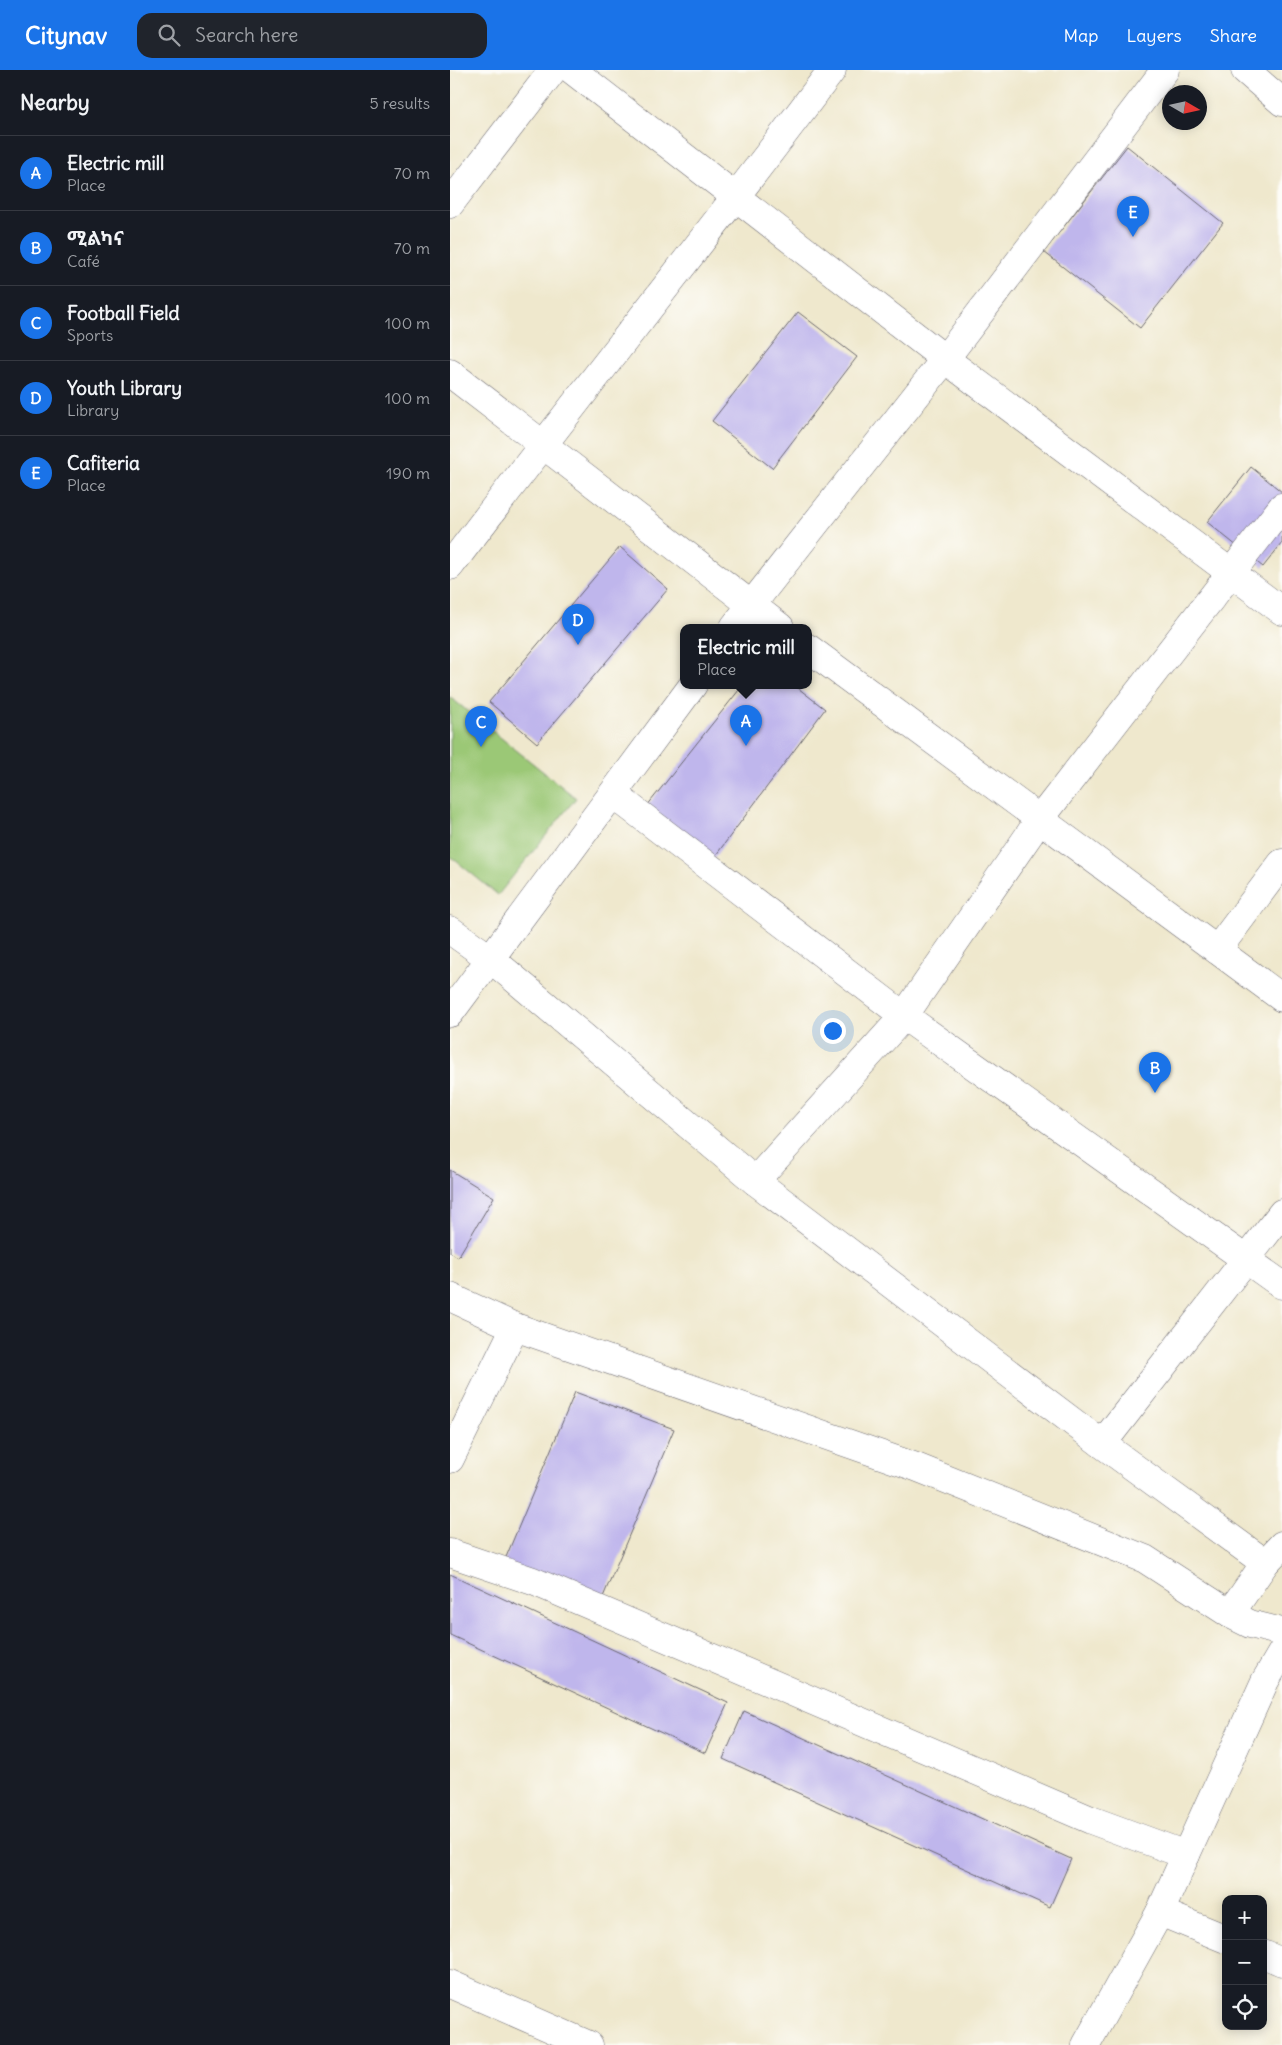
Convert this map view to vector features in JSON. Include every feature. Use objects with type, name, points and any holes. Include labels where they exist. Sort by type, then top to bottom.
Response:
[{"type":"street","points":[[450,204],[553,70]]},
{"type":"street","points":[[572,70],[945,360],[1282,611]]},
{"type":"street","points":[[450,566],[543,444],[737,198],[832,70]]},
{"type":"street","points":[[736,624],[945,360],[1165,70]]},
{"type":"street","points":[[1245,70],[1282,102]]},
{"type":"street","points":[[450,373],[776,624]]},
{"type":"street","points":[[755,1181],[904,1016],[1040,819],[1282,507]]},
{"type":"street","points":[[812,651],[1282,998]]},
{"type":"street","points":[[450,1013],[690,689]]},
{"type":"street","points":[[613,794],[904,1016],[1282,1285]]},
{"type":"street","points":[[1217,950],[1282,863]]},
{"type":"street","points":[[450,930],[491,959],[755,1181],[1102,1444],[1274,1554],[1230,1614]]},
{"type":"street","points":[[1102,1444],[1282,1213]]},
{"type":"street","points":[[450,1297],[515,1327],[916,1467],[1145,1559],[1230,1614],[1250,1624],[1282,1632]]},
{"type":"street","points":[[450,1459],[515,1327]]},
{"type":"street","points":[[450,1553],[533,1581],[1082,1816],[1186,1855]]},
{"type":"street","points":[[1086,2045],[1160,1912],[1265,1681],[1282,1652]]},
{"type":"street","points":[[1160,1912],[1222,1937]]},
{"type":"street","points":[[1267,1956],[1282,1962]]},
{"type":"street","points":[[450,1984],[589,2045]]},
{"type":"green space","points":[[450,697],[576,798],[498,895],[450,856]]},
{"type":"building","points":[[1127,146],[1223,223],[1140,328],[1044,252]]},
{"type":"building","points":[[798,312],[857,357],[772,468],[712,421]]},
{"type":"building","points":[[1251,467],[1282,492],[1282,543],[1263,567],[1207,522]]},
{"type":"building","points":[[620,547],[668,589],[537,743],[489,702]]},
{"type":"building","points":[[740,689],[799,689],[825,709],[713,859],[643,811]]},
{"type":"building","points":[[450,1170],[494,1197],[458,1257],[450,1252]]},
{"type":"building","points":[[575,1392],[674,1429],[603,1597],[504,1562]]},
{"type":"building","points":[[450,1574],[728,1703],[705,1753],[450,1635]]},
{"type":"building","points":[[744,1711],[1071,1859],[1050,1907],[723,1759]]},
{"type":"place","name":"Cafiteria","points":[[1133,237]]},
{"type":"place","name":"Youth Library","points":[[578,645]]},
{"type":"place","name":"Electric mill","points":[[746,746]]},
{"type":"place","name":"Football Field","points":[[481,747]]},
{"type":"place","name":"ሚልካና","points":[[1155,1093]]}]
